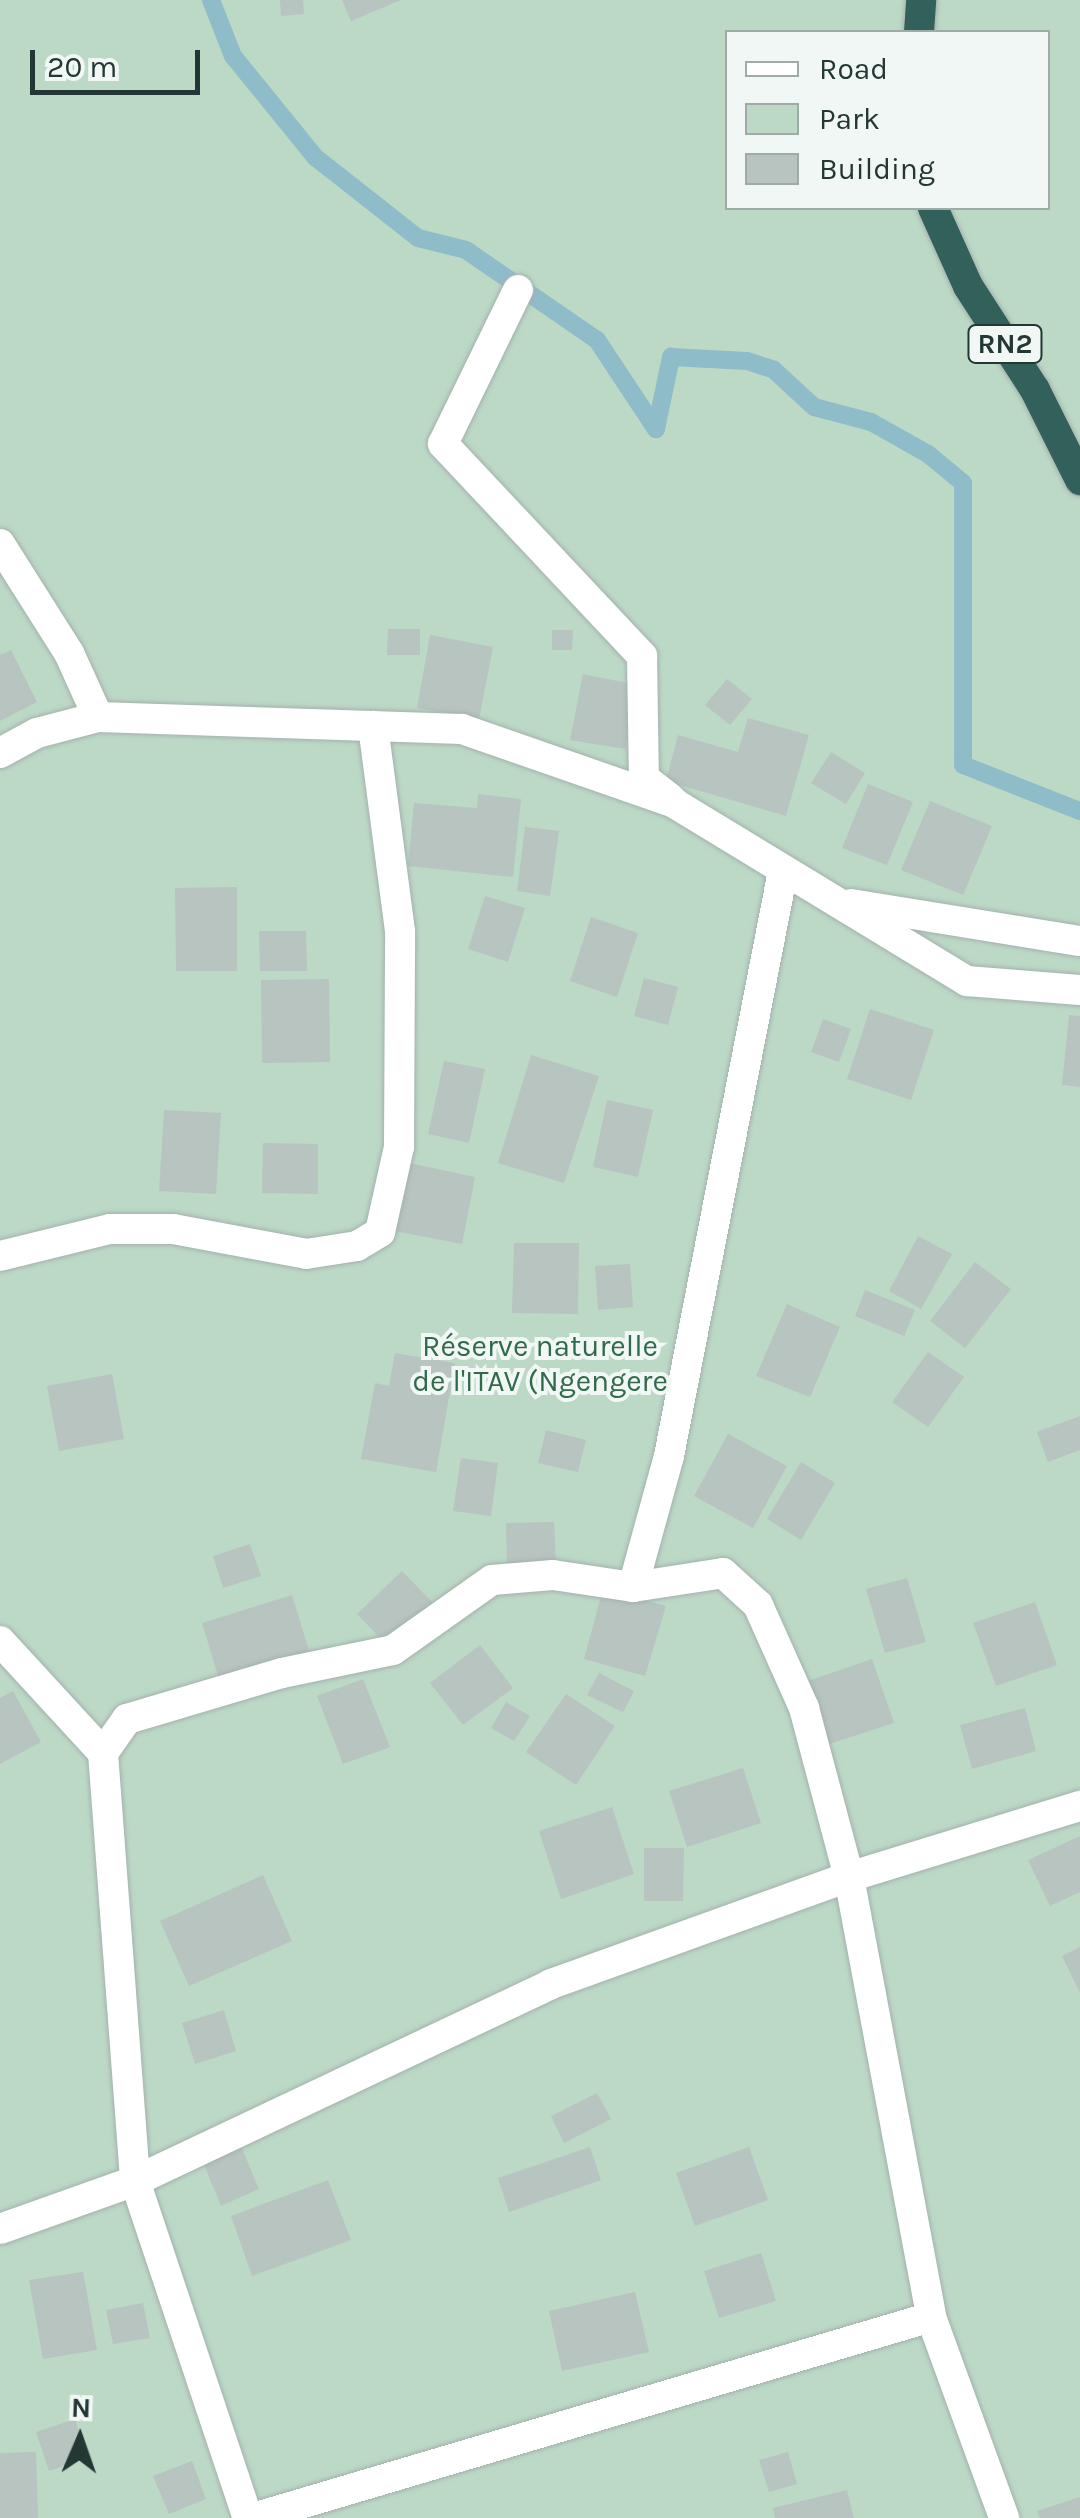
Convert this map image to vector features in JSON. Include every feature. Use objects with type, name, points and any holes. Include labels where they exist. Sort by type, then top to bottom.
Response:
[{"type":"highway","points":[[919,30],[920,0]]},
{"type":"highway","name":"RN2","points":[[934,210],[968,286],[1035,390],[1080,480]]},
{"type":"street","points":[[518,290],[443,444],[642,656],[644,778],[807,901],[1080,941]]},
{"type":"street","points":[[0,544],[69,652],[98,717]]},
{"type":"street","points":[[0,753],[37,733],[98,717],[462,728],[674,803],[967,980],[1080,990]]},
{"type":"street","points":[[0,1256],[110,1230],[173,1229],[306,1254],[357,1246],[380,1232],[399,1147],[400,948],[373,726]]},
{"type":"street","points":[[633,1587],[669,1456],[782,871]]},
{"type":"street","points":[[103,1752],[127,1720],[282,1673],[393,1650],[492,1580],[552,1574],[633,1587],[723,1573],[758,1606],[827,1775],[931,2317],[1004,2518]]},
{"type":"street","points":[[0,1640],[103,1752],[135,2181],[250,2518],[931,2317]]},
{"type":"street","points":[[0,2229],[135,2181],[551,1984],[849,1877],[1080,1806]]},
{"type":"green space","name":"Réserve naturelle de l'ITAV (Ngengere","points":[[0,0],[1080,0],[1080,2518],[0,2518]]},
{"type":"building","points":[[280,0],[303,0],[304,14],[281,16]]},
{"type":"building","points":[[342,0],[401,0],[351,21]]},
{"type":"building","points":[[388,629],[420,629],[420,655],[387,655]]},
{"type":"building","points":[[552,630],[573,630],[572,650],[552,650]]},
{"type":"building","points":[[430,635],[493,647],[479,719],[417,708]]},
{"type":"building","points":[[11,650],[37,702],[0,721],[0,655]]},
{"type":"building","points":[[583,674],[637,685],[625,749],[570,740]]},
{"type":"building","points":[[727,679],[752,699],[730,725],[705,705]]},
{"type":"building","points":[[748,718],[809,735],[786,816],[666,781],[678,735],[738,752]]},
{"type":"building","points":[[831,752],[865,773],[846,804],[811,783]]},
{"type":"building","points":[[868,784],[913,802],[887,865],[842,848]]},
{"type":"building","points":[[478,794],[521,799],[513,877],[408,866],[414,803],[477,808]]},
{"type":"building","points":[[930,801],[992,826],[963,895],[901,870]]},
{"type":"building","points":[[525,827],[559,831],[550,896],[517,891]]},
{"type":"building","points":[[237,887],[237,971],[176,971],[175,888]]},
{"type":"building","points":[[485,896],[525,908],[508,962],[468,949]]},
{"type":"building","points":[[591,917],[638,933],[617,997],[570,981]]},
{"type":"building","points":[[259,931],[306,931],[307,971],[260,971]]},
{"type":"building","points":[[644,978],[678,987],[668,1025],[634,1016]]},
{"type":"building","points":[[329,979],[330,1062],[262,1063],[261,980]]},
{"type":"building","points":[[870,1009],[934,1030],[911,1100],[847,1079]]},
{"type":"building","points":[[1069,1015],[1080,1016],[1080,1087],[1062,1085]]},
{"type":"building","points":[[823,1019],[851,1029],[839,1062],[811,1052]]},
{"type":"building","points":[[531,1055],[599,1076],[564,1183],[498,1163]]},
{"type":"building","points":[[444,1061],[485,1069],[469,1143],[428,1134]]},
{"type":"building","points":[[607,1100],[653,1110],[638,1177],[593,1167]]},
{"type":"building","points":[[164,1110],[221,1113],[216,1194],[159,1191]]},
{"type":"building","points":[[263,1143],[318,1144],[318,1194],[262,1193]]},
{"type":"building","points":[[409,1163],[475,1177],[462,1244],[395,1231]]},
{"type":"building","points":[[918,1236],[952,1254],[921,1309],[889,1291]]},
{"type":"building","points":[[514,1243],[579,1243],[578,1314],[512,1313]]},
{"type":"building","points":[[975,1262],[1011,1289],[965,1348],[930,1321]]},
{"type":"building","points":[[630,1264],[633,1307],[598,1310],[595,1266]]},
{"type":"building","points":[[865,1290],[915,1310],[904,1336],[855,1316]]},
{"type":"building","points":[[787,1304],[840,1327],[810,1397],[756,1376]]},
{"type":"building","points":[[928,1352],[964,1377],[928,1427],[892,1402]]},
{"type":"building","points":[[395,1353],[455,1363],[436,1472],[361,1459],[375,1383],[389,1386]]},
{"type":"building","points":[[112,1374],[124,1439],[59,1451],[47,1386]]},
{"type":"building","points":[[1080,1416],[1080,1450],[1048,1462],[1037,1432]]},
{"type":"building","points":[[546,1430],[586,1440],[578,1472],[538,1463]]},
{"type":"building","points":[[728,1434],[787,1466],[753,1528],[694,1496]]},
{"type":"building","points":[[461,1458],[498,1463],[491,1516],[453,1511]]},
{"type":"building","points":[[801,1462],[835,1483],[801,1540],[767,1519]]},
{"type":"building","points":[[554,1522],[556,1563],[507,1565],[506,1523]]},
{"type":"building","points":[[250,1544],[261,1576],[223,1588],[213,1556]]},
{"type":"building","points":[[402,1571],[433,1603],[388,1646],[357,1614]]},
{"type":"building","points":[[907,1578],[926,1642],[885,1653],[866,1589]]},
{"type":"building","points":[[603,1589],[666,1606],[645,1676],[584,1659]]},
{"type":"building","points":[[292,1595],[310,1654],[220,1682],[202,1623]]},
{"type":"building","points":[[1035,1602],[1057,1665],[996,1686],[973,1623]]},
{"type":"building","points":[[480,1645],[513,1688],[463,1725],[430,1683]]},
{"type":"building","points":[[872,1659],[894,1723],[829,1744],[808,1681]]},
{"type":"building","points":[[599,1673],[634,1691],[623,1712],[587,1695]]},
{"type":"building","points":[[363,1679],[390,1747],[343,1764],[317,1696]]},
{"type":"building","points":[[13,1691],[41,1742],[0,1764],[0,1698]]},
{"type":"building","points":[[566,1694],[615,1726],[576,1785],[526,1752]]},
{"type":"building","points":[[506,1702],[530,1716],[514,1741],[491,1728]]},
{"type":"building","points":[[1025,1708],[1036,1751],[972,1769],[960,1725]]},
{"type":"building","points":[[743,1768],[761,1823],[687,1847],[669,1791]]},
{"type":"building","points":[[612,1807],[634,1874],[561,1899],[539,1831]]},
{"type":"building","points":[[1080,1836],[1080,1892],[1050,1906],[1028,1860]]},
{"type":"building","points":[[644,1848],[684,1848],[683,1901],[644,1901]]},
{"type":"building","points":[[263,1875],[292,1941],[189,1986],[160,1921]]},
{"type":"building","points":[[1080,1947],[1080,1993],[1062,1956]]},
{"type":"building","points":[[224,2010],[236,2051],[195,2064],[182,2023]]},
{"type":"building","points":[[597,2093],[611,2119],[564,2143],[551,2116]]},
{"type":"building","points":[[240,2144],[259,2189],[221,2206],[202,2160]]},
{"type":"building","points":[[590,2147],[601,2180],[509,2212],[498,2178]]},
{"type":"building","points":[[749,2147],[768,2200],[695,2226],[676,2173]]},
{"type":"building","points":[[328,2180],[351,2240],[252,2276],[231,2216]]},
{"type":"building","points":[[761,2253],[776,2301],[719,2318],[704,2271]]},
{"type":"building","points":[[83,2272],[97,2350],[43,2359],[29,2280]]},
{"type":"building","points":[[635,2292],[649,2352],[562,2371],[549,2311]]},
{"type":"building","points":[[143,2303],[150,2338],[113,2344],[106,2310]]},
{"type":"building","points":[[75,2419],[88,2458],[49,2471],[36,2432]]},
{"type":"building","points":[[36,2452],[38,2518],[0,2518],[0,2453]]},
{"type":"building","points":[[788,2452],[797,2484],[769,2492],[759,2460]]},
{"type":"building","points":[[192,2461],[206,2499],[169,2514],[153,2476]]},
{"type":"building","points":[[847,2490],[854,2518],[775,2518],[773,2508]]},
{"type":"building","points":[[1080,2497],[1080,2518],[1040,2518],[1037,2511]]},
{"type":"waterway","points":[[211,0],[233,56],[315,157],[418,238],[466,250],[597,340],[656,429],[671,357],[747,361],[774,370],[814,407],[871,422],[928,454],[963,483],[963,765],[1080,811]]}]
